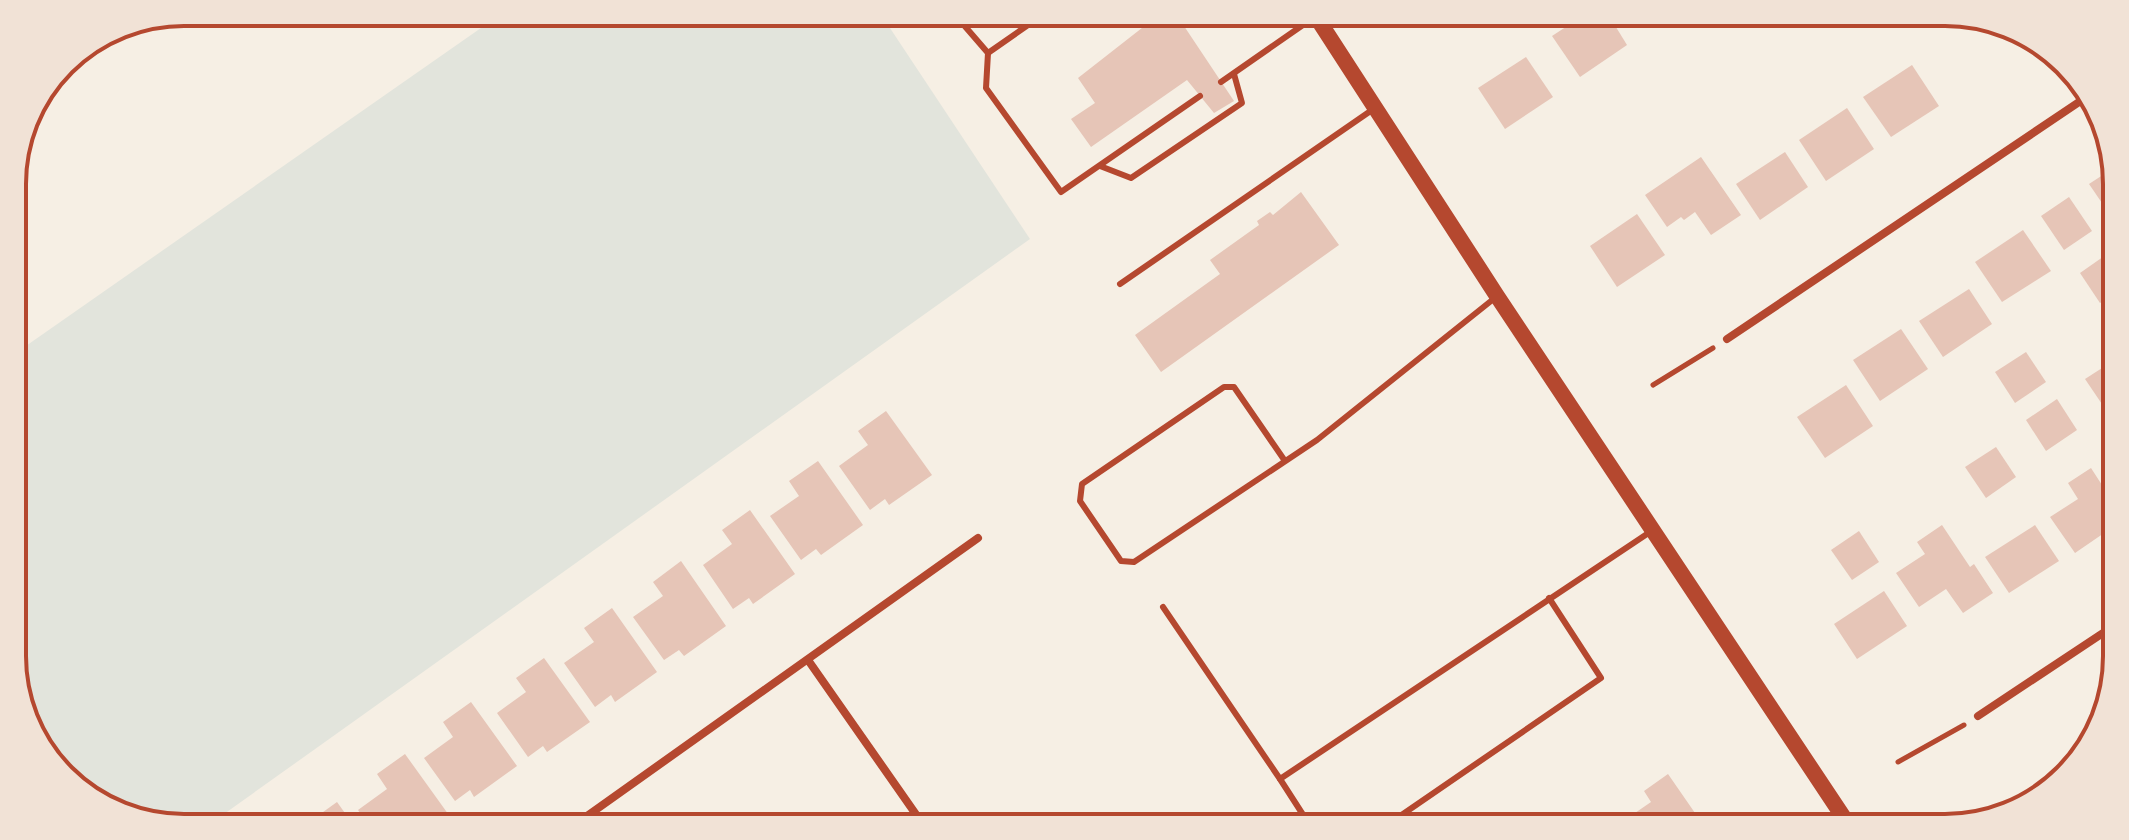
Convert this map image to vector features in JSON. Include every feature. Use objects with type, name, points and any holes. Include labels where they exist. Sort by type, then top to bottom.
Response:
[{"type":"main road","points":[[1320,26],[1841,814]]},
{"type":"street","points":[[1727,339],[2080,102]]},
{"type":"street","points":[[590,814],[978,538]]},
{"type":"street","points":[[1978,716],[2103,633]]},
{"type":"street","points":[[808,660],[916,814]]},
{"type":"lane","points":[[965,26],[988,53],[986,88],[1061,192],[1200,96]]},
{"type":"lane","points":[[988,53],[1027,26]]},
{"type":"lane","points":[[1221,82],[1303,26]]},
{"type":"lane","points":[[1100,166],[1131,178],[1230,112],[1242,103],[1234,74]]},
{"type":"lane","points":[[1120,284],[1375,108]]},
{"type":"lane","points":[[1285,461],[1234,387],[1224,387],[1082,484],[1080,501],[1121,561],[1134,562],[1317,440],[1497,296]]},
{"type":"lane","points":[[1280,779],[1653,530]]},
{"type":"lane","points":[[1403,814],[1601,678],[1549,598]]},
{"type":"lane","points":[[1163,607],[1303,814]]},
{"type":"path","points":[[1653,385],[1727,339]]},
{"type":"path","points":[[1898,762],[1978,716]]},
{"type":"shaded area","points":[[484,26],[889,26],[1030,239],[224,814],[163,813],[114,798],[80,775],[65,760],[42,726],[34,707],[26,667],[26,346]]},
{"type":"building","points":[[1144,26],[1184,26],[1234,101],[1214,113],[1187,80],[1091,147],[1071,119],[1095,103],[1078,78]]},
{"type":"building","points":[[1567,26],[1615,26],[1627,45],[1580,77],[1552,36]]},
{"type":"building","points":[[1526,57],[1553,97],[1505,129],[1478,88]]},
{"type":"building","points":[[1912,65],[1939,106],[1891,137],[1863,97]]},
{"type":"building","points":[[1847,108],[1874,149],[1826,181],[1799,140]]},
{"type":"building","points":[[1785,152],[1808,187],[1760,220],[1736,184]]},
{"type":"building","points":[[1701,157],[1741,215],[1711,235],[1695,212],[1667,227],[1645,195]]},
{"type":"building","points":[[2103,175],[2103,204],[2089,184]]},
{"type":"building","points":[[1301,192],[1339,245],[1161,372],[1135,335],[1220,274],[1210,260],[1259,225],[1257,221],[1270,212],[1273,215]]},
{"type":"building","points":[[2069,197],[2092,231],[2064,250],[2041,216]]},
{"type":"building","points":[[1637,214],[1665,255],[1617,287],[1590,246]]},
{"type":"building","points":[[2023,230],[2051,271],[2002,302],[1975,262]]},
{"type":"building","points":[[2103,257],[2103,301],[2100,303],[2080,273]]},
{"type":"building","points":[[1969,289],[1992,324],[1943,357],[1919,321]]},
{"type":"building","points":[[1901,329],[1928,369],[1880,401],[1853,360]]},
{"type":"building","points":[[2026,352],[2046,382],[2015,403],[1995,372]]},
{"type":"building","points":[[2103,367],[2103,406],[2085,379]]},
{"type":"building","points":[[1846,385],[1873,426],[1825,458],[1797,417]]},
{"type":"building","points":[[2057,399],[2077,430],[2046,451],[2026,420]]},
{"type":"building","points":[[886,411],[932,475],[889,505],[885,499],[870,510],[839,466],[868,445],[858,431]]},
{"type":"building","points":[[1996,447],[2016,477],[1986,498],[1965,467]]},
{"type":"building","points":[[818,461],[863,525],[821,555],[816,549],[801,560],[770,516],[799,496],[789,481]]},
{"type":"building","points":[[2091,468],[2103,487],[2103,534],[2075,553],[2050,517],[2078,499],[2068,483]]},
{"type":"building","points":[[750,510],[795,574],[753,604],[749,598],[733,609],[703,565],[732,544],[722,530]]},
{"type":"building","points":[[1942,525],[1970,567],[1974,564],[1993,593],[1963,613],[1946,589],[1919,607],[1896,573],[1925,554],[1917,542]]},
{"type":"building","points":[[2035,525],[2059,561],[2009,593],[1985,557]]},
{"type":"building","points":[[1859,531],[1879,562],[1852,580],[1831,550]]},
{"type":"building","points":[[681,561],[726,626],[684,656],[679,650],[664,660],[633,617],[663,596],[653,582]]},
{"type":"building","points":[[1884,591],[1907,626],[1857,659],[1834,624]]},
{"type":"building","points":[[612,608],[657,672],[615,702],[611,695],[595,707],[564,663],[594,642],[584,628]]},
{"type":"building","points":[[544,658],[590,722],[547,752],[543,746],[528,757],[497,713],[526,692],[516,678]]},
{"type":"building","points":[[471,702],[517,766],[474,797],[470,790],[455,801],[424,758],[453,737],[443,722]]},
{"type":"building","points":[[405,754],[448,814],[361,814],[358,810],[387,789],[377,774]]},
{"type":"building","points":[[1668,774],[1696,814],[1634,814],[1651,802],[1644,791]]},
{"type":"building","points":[[337,802],[346,814],[320,814]]}]
